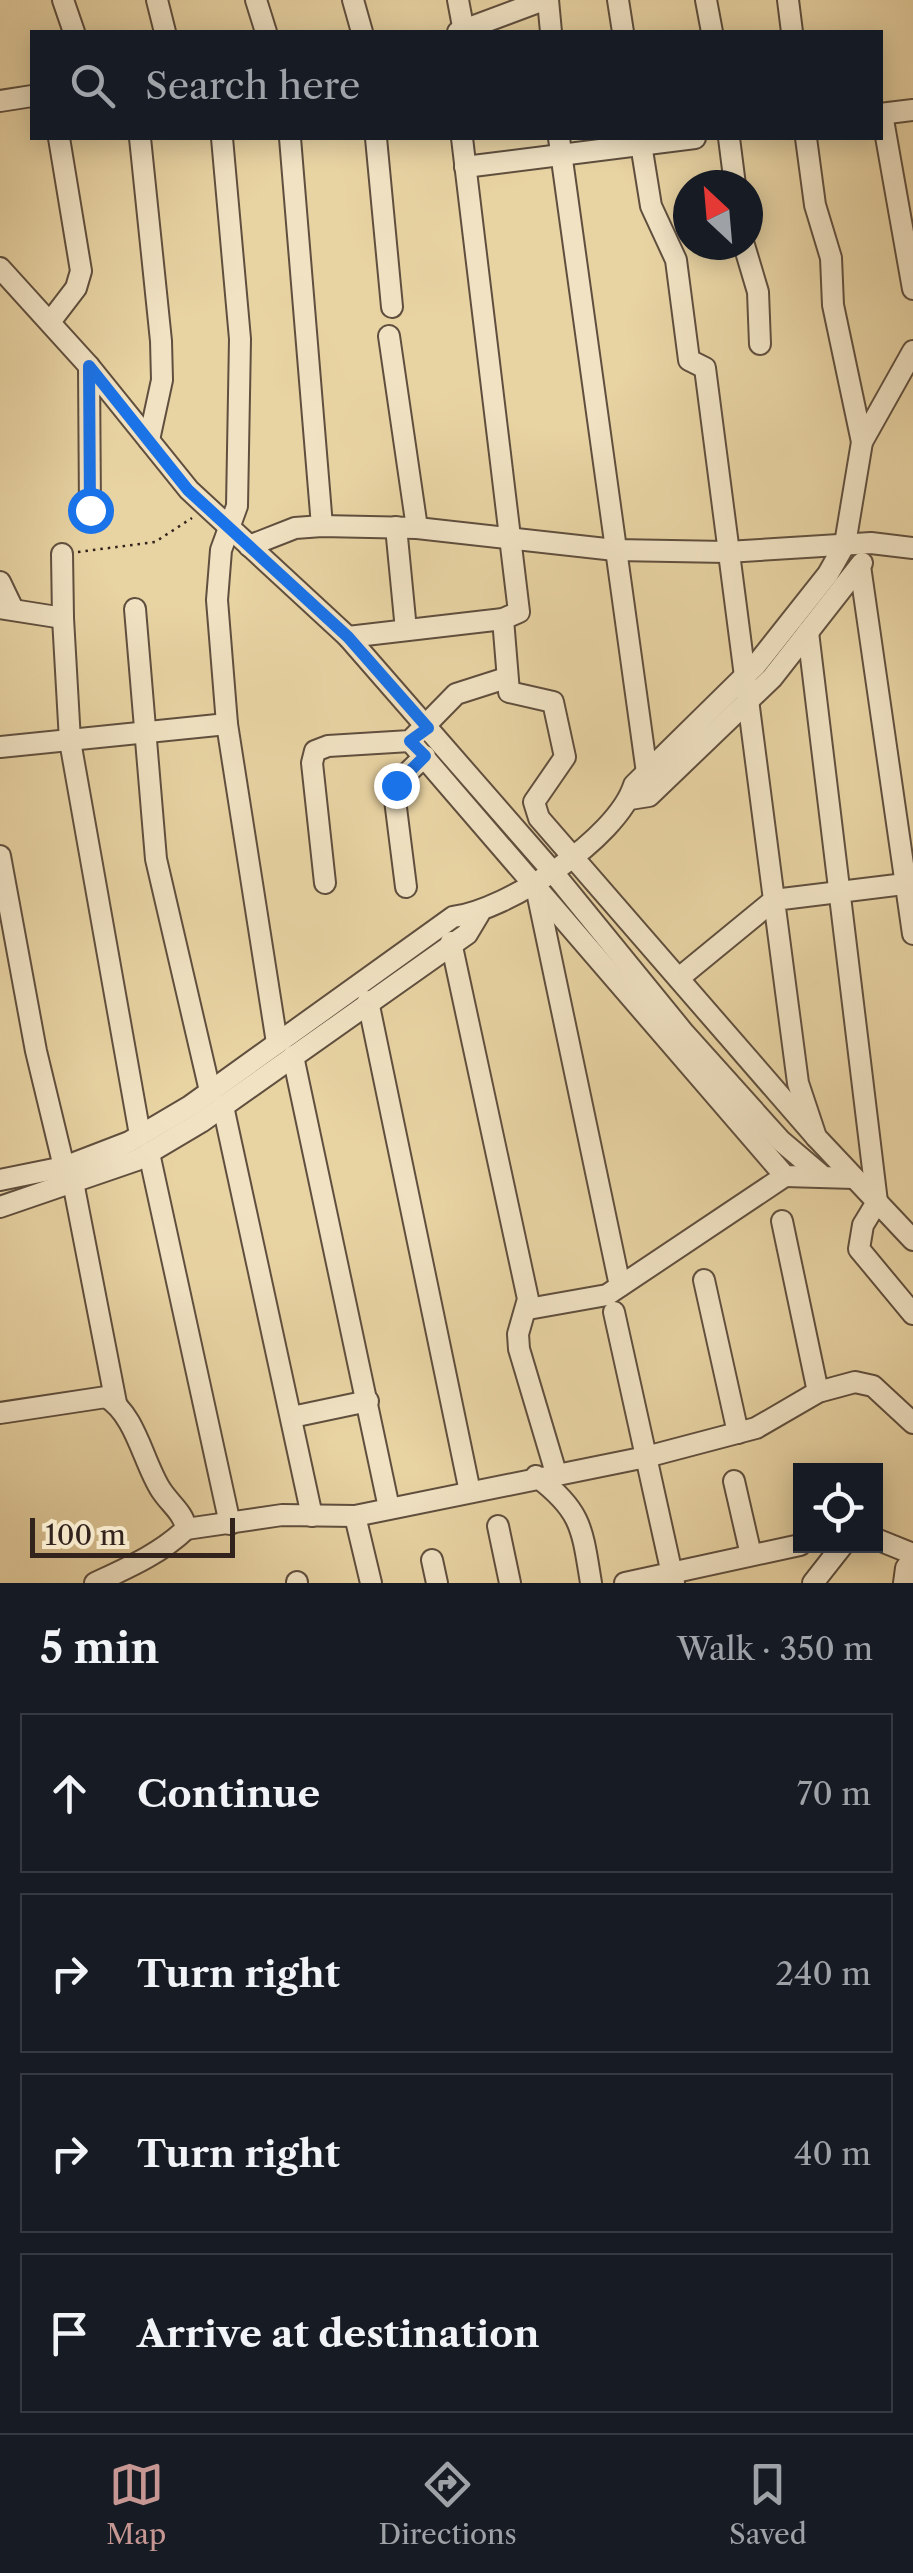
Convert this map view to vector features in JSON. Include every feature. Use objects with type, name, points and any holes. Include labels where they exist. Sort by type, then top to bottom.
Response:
[{"type":"street","points":[[63,0],[73,30]]},
{"type":"street","points":[[157,0],[164,30]]},
{"type":"street","points":[[256,0],[265,30]]},
{"type":"street","points":[[353,0],[361,30]]},
{"type":"street","points":[[458,0],[462,30]]},
{"type":"street","points":[[467,30],[546,0],[551,30]]},
{"type":"street","points":[[618,0],[623,30]]},
{"type":"street","points":[[706,0],[712,30]]},
{"type":"street","points":[[788,0],[792,30]]},
{"type":"street","points":[[0,101],[30,96]]},
{"type":"street","points":[[883,114],[913,110]]},
{"type":"street","points":[[883,125],[913,289]]},
{"type":"street","points":[[50,322],[66,306],[81,271],[59,140]]},
{"type":"street","points":[[140,140],[162,341],[162,380],[149,440]]},
{"type":"street","points":[[222,140],[240,339],[237,506],[222,550],[216,600],[226,724],[285,1049],[368,1401],[389,1508]]},
{"type":"street","points":[[290,140],[322,526]]},
{"type":"street","points":[[376,140],[392,307]]},
{"type":"street","points":[[348,637],[504,619],[518,612],[462,140]]},
{"type":"street","points":[[730,140],[733,170]]},
{"type":"street","points":[[806,140],[815,205],[831,258],[833,305],[862,442]]},
{"type":"street","points":[[466,166],[560,146],[640,141],[652,206],[676,260],[689,360],[706,368],[798,1084],[816,1138]]},
{"type":"street","points":[[560,146],[648,772]]},
{"type":"street","points":[[748,260],[758,292],[760,344]]},
{"type":"street","points":[[0,268],[89,366],[206,506],[348,637],[428,728],[785,1176]]},
{"type":"street","points":[[389,336],[406,527],[406,630]]},
{"type":"street","points":[[0,1208],[145,1144],[285,1049],[453,917],[479,914],[576,857],[630,798],[634,785],[746,675],[828,574],[845,544],[862,442],[913,351]]},
{"type":"street","points":[[89,366],[90,510]]},
{"type":"street","points":[[249,546],[296,528],[322,526],[406,527],[615,550],[728,552],[871,543],[913,548]]},
{"type":"street","points":[[630,798],[649,796],[748,700],[860,566],[871,543]]},
{"type":"street","points":[[62,554],[70,741],[145,1144],[230,1524]]},
{"type":"street","points":[[860,566],[909,884],[913,934]]},
{"type":"street","points":[[0,582],[6,608],[63,618]]},
{"type":"street","points":[[135,609],[156,859],[292,1418],[312,1516]]},
{"type":"street","points":[[504,619],[509,692],[553,702],[564,757],[537,796],[535,810],[816,1138],[913,1240]]},
{"type":"street","points":[[808,632],[877,1202],[863,1225],[859,1250],[913,1314]]},
{"type":"street","points":[[406,887],[394,792],[443,704],[456,694],[506,678]]},
{"type":"street","points":[[0,747],[226,724]]},
{"type":"street","points":[[325,883],[312,763],[315,751],[328,746],[418,749],[544,877],[781,1141],[820,1174]]},
{"type":"street","points":[[0,856],[36,1051],[68,1175],[116,1403],[152,1475],[185,1519],[186,1529]]},
{"type":"street","points":[[544,877],[620,1286]]},
{"type":"street","points":[[679,978],[774,900],[909,884]]},
{"type":"street","points":[[285,1049],[368,1001],[467,934],[479,914]]},
{"type":"street","points":[[451,942],[528,1310],[518,1334],[519,1349],[546,1475],[582,1524],[591,1583]]},
{"type":"street","points":[[368,1001],[470,1492]]},
{"type":"street","points":[[528,1310],[607,1295],[785,1176],[820,1174],[854,1178]]},
{"type":"street","points":[[0,1180],[68,1175]]},
{"type":"street","points":[[782,1220],[818,1392]]},
{"type":"street","points":[[704,1280],[738,1433]]},
{"type":"street","points":[[614,1312],[673,1578]]},
{"type":"street","points":[[95,1583],[141,1573],[186,1529],[312,1516],[356,1516],[646,1457],[756,1428],[818,1392],[862,1382],[884,1394],[913,1423]]},
{"type":"street","points":[[0,1413],[97,1397],[116,1403]]},
{"type":"street","points":[[292,1418],[368,1401]]},
{"type":"street","points":[[734,1481],[751,1556]]},
{"type":"street","points":[[356,1516],[371,1583]]},
{"type":"street","points":[[498,1526],[510,1583]]},
{"type":"street","points":[[883,1542],[913,1556],[904,1583]]},
{"type":"street","points":[[626,1583],[703,1575],[751,1556],[793,1547]]},
{"type":"street","points":[[813,1583],[837,1553]]},
{"type":"street","points":[[432,1560],[437,1583]]},
{"type":"path","points":[[62,554],[155,542],[206,506]]},
{"type":"route","points":[[90,510],[89,366],[188,490],[348,637],[428,728],[410,741],[425,756],[396,785]]}]
